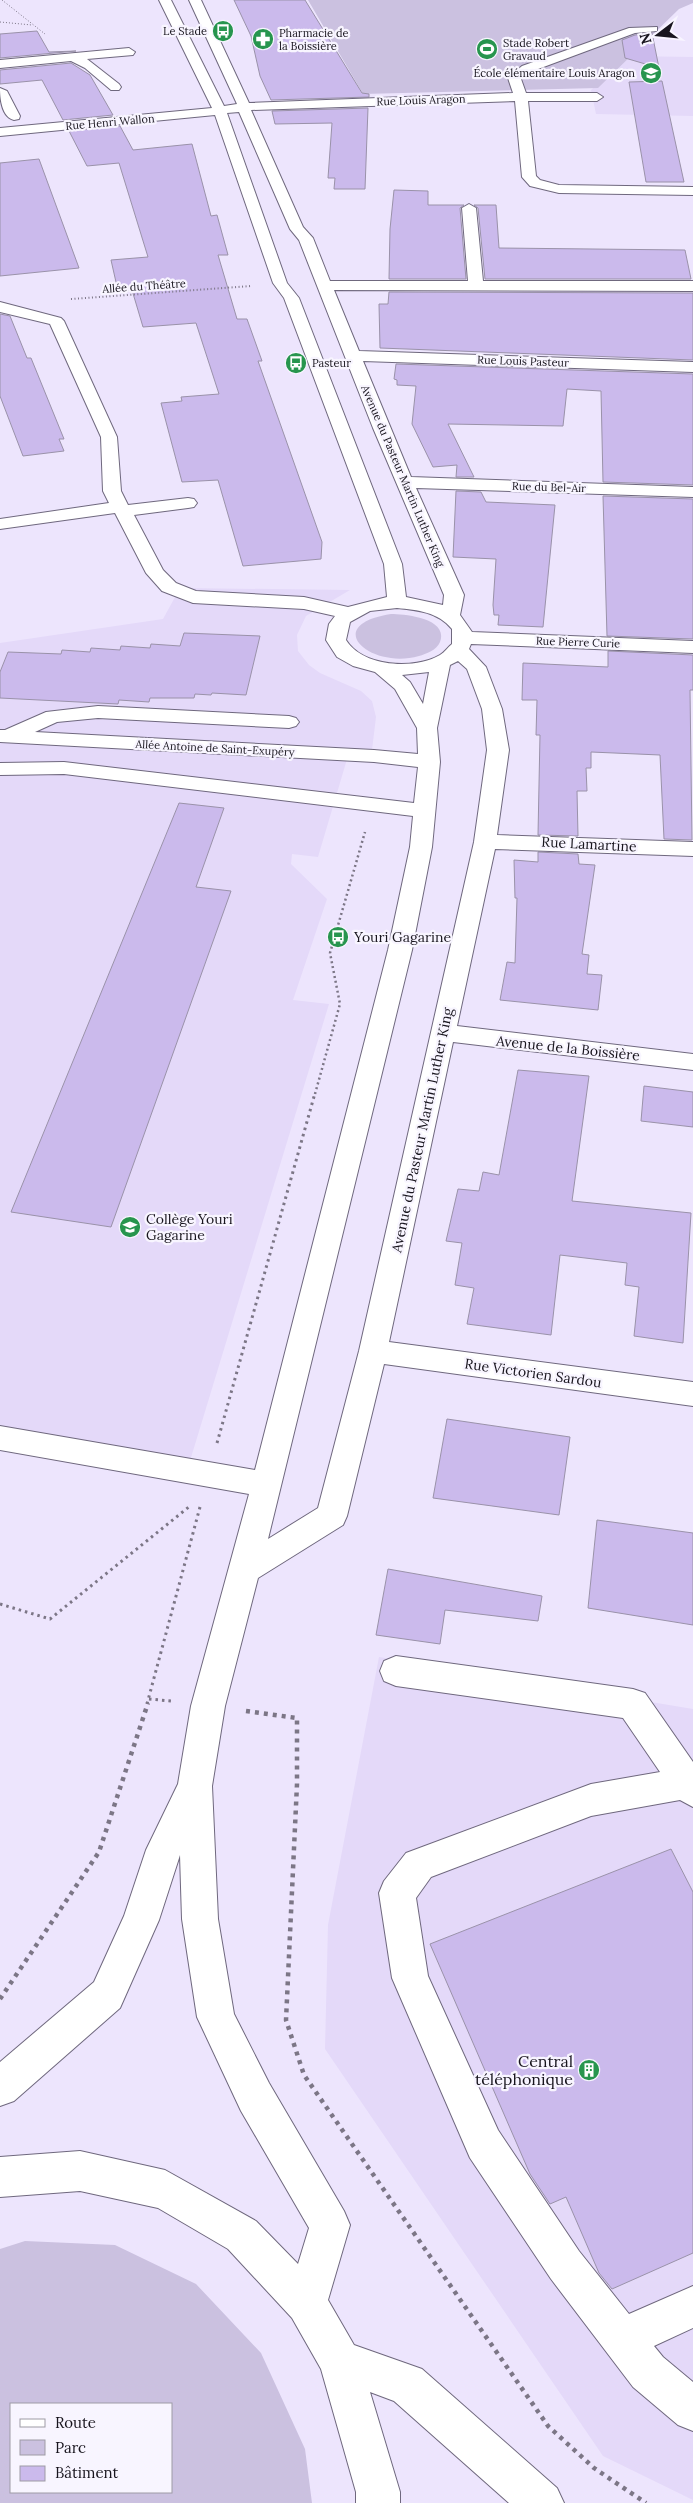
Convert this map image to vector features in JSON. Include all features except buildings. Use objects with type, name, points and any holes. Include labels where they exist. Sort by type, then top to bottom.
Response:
[{"type":"street","points":[[165,0],[219,110],[280,283],[290,298],[393,564],[397,602]]},
{"type":"street","name":"Avenue du Pasteur Martin Luther King","points":[[195,0],[245,107],[252,130],[297,229],[306,238],[404,482],[454,595],[450,616],[461,626],[454,650],[476,667],[492,709],[498,750],[485,842],[373,1351],[332,1516],[244,1570]]},
{"type":"street","points":[[654,30],[633,30],[526,68],[514,78],[521,97],[529,177],[535,183],[559,189],[693,190]]},
{"type":"street","points":[[0,64],[129,52]]},
{"type":"street","points":[[73,57],[96,71],[115,87]]},
{"type":"street","points":[[96,71],[112,70]]},
{"type":"street","points":[[0,92],[4,94],[14,116]]},
{"type":"street","name":"Rue Louis Aragon","points":[[219,110],[245,107],[521,97],[596,97]]},
{"type":"street","name":"Rue Henri Wallon","points":[[0,132],[219,110]]},
{"type":"street","points":[[469,208],[468,270],[476,286]]},
{"type":"street","name":"Avenue du Pasteur Martin Luther King","points":[[295,249],[297,229]]},
{"type":"street","points":[[468,270],[493,270]]},
{"type":"street","points":[[533,271],[693,273]]},
{"type":"street","points":[[290,298],[292,278]]},
{"type":"street","points":[[325,285],[693,286]]},
{"type":"street","points":[[9,311],[56,321],[109,437],[112,491],[155,572],[169,587],[193,597],[304,603],[350,613]]},
{"type":"street","name":"Rue Louis Pasteur","points":[[352,356],[693,367]]},
{"type":"street","name":"Rue du Bel-Air","points":[[404,482],[693,492]]},
{"type":"street","points":[[0,524],[188,503]]},
{"type":"street","points":[[450,616],[435,608],[397,602],[371,605],[350,613],[340,621],[335,631],[336,640],[341,650],[366,665],[383,669],[422,668],[454,650]]},
{"type":"street","name":"Rue Pierre Curie","points":[[454,650],[693,647]]},
{"type":"street","points":[[306,2303],[330,2225],[255,2097],[216,2017],[200,1919],[195,1786],[208,1706],[267,1485],[400,950],[421,847],[429,762],[427,728],[454,650]]},
{"type":"street","points":[[383,669],[403,686],[427,728]]},
{"type":"street","points":[[4,736],[53,716],[98,712],[289,722]]},
{"type":"street","name":"Allée Antoine de Saint-Exupéry","points":[[4,736],[364,756],[429,762]]},
{"type":"street","points":[[0,769],[64,768],[425,811]]},
{"type":"street","name":"Rue Lamartine","points":[[485,842],[538,842],[693,849]]},
{"type":"street","name":"Avenue de la Boissière","points":[[443,1033],[693,1062]]},
{"type":"street","name":"Rue Victorien Sardou","points":[[373,1351],[693,1394]]},
{"type":"street","points":[[0,1438],[206,1485],[267,1485]]},
{"type":"street","points":[[396,1671],[633,1704],[690,1787],[591,1800],[419,1865],[396,1893],[410,1978],[484,2144],[565,2265],[622,2339],[648,2372],[693,2410]]},
{"type":"street","points":[[0,2087],[107,1995],[141,1920],[164,1850],[195,1786]]},
{"type":"street","points":[[0,2177],[80,2171],[165,2190],[242,2235],[306,2303],[340,2361],[378,2492],[378,2503]]},
{"type":"street","points":[[622,2339],[693,2307]]},
{"type":"street","points":[[340,2361],[408,2384],[542,2503]]},
{"type":"path","points":[[2,0],[48,36]]},
{"type":"path","points":[[0,22],[33,25]]},
{"type":"path","name":"Allée du Théâtre","points":[[9,311],[49,300],[257,285]]},
{"type":"path","points":[[0,1999],[99,1852],[149,1699],[206,1485],[340,1004],[330,953],[372,806]]},
{"type":"path","points":[[0,1604],[50,1619],[206,1485]]},
{"type":"path","points":[[237,1710],[297,1718],[297,1784],[286,2020],[304,2075],[548,2426],[582,2460],[630,2495],[646,2503]]},
{"type":"shaded area","name":"École élémentaire Louis Aragon","points":[[626,56],[693,57],[693,116],[596,114],[591,90]]},
{"type":"shaded area","name":"Collège Youri Gagarine","points":[[180,588],[350,590],[306,616],[297,635],[298,651],[309,665],[320,673],[361,691],[372,701],[376,717],[372,750],[350,749],[318,857],[292,854],[291,864],[327,899],[293,1000],[329,1004],[186,1474],[0,1451],[0,643],[163,619]]},
{"type":"shaded area","points":[[379,1657],[693,1709],[693,2500],[603,2456],[325,2049],[328,1925]]},
{"type":"green space","name":"Stade Robert Gravaud","points":[[308,0],[693,0],[693,3],[679,9],[598,88],[363,94]]},
{"type":"green space","points":[[391,614],[415,617],[432,623],[441,634],[439,645],[425,654],[401,659],[384,657],[370,652],[360,644],[356,636],[359,627],[370,620]]},
{"type":"green space","points":[[25,2241],[115,2245],[196,2284],[261,2353],[305,2449],[312,2503],[0,2503],[0,2249]]},
{"type":"place","name":"Le Stade","points":[[223,31]]},
{"type":"place","name":"Pharmacie de la Boissière","points":[[263,39]]},
{"type":"place","name":"Stade Robert Gravaud","points":[[487,49]]},
{"type":"place","name":"École élémentaire Louis Aragon","points":[[651,73]]},
{"type":"place","name":"Pasteur","points":[[296,363]]},
{"type":"place","name":"Youri Gagarine","points":[[338,937]]},
{"type":"place","name":"Collège Youri Gagarine","points":[[130,1227]]},
{"type":"place","name":"Central téléphonique","points":[[589,2070]]}]
